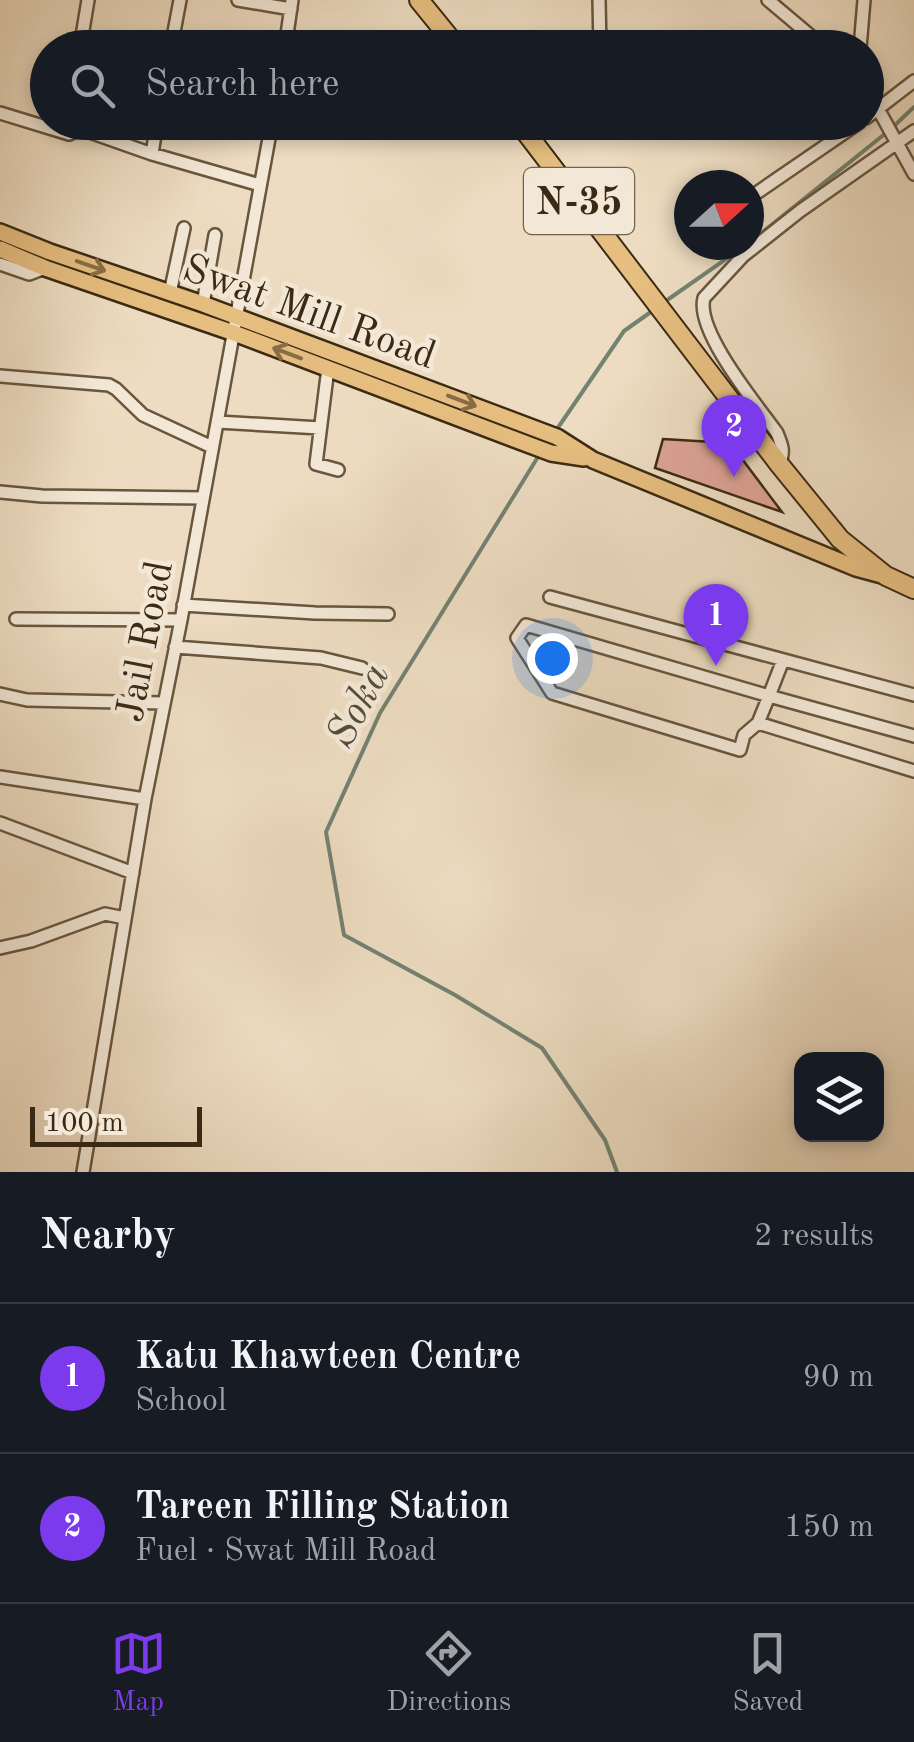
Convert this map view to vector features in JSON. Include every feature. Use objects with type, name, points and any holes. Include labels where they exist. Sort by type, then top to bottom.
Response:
[{"type":"highway","points":[[420,0],[444,30]]},
{"type":"highway","name":"N-35","points":[[532,140],[840,539],[886,576],[914,588]]},
{"type":"main road","name":"Swat Mill Road","points":[[0,232],[203,304],[236,325],[328,368],[511,428]]},
{"type":"main road","name":"Swat Mill Road","points":[[0,249],[46,268],[236,325],[511,428],[552,452],[593,460],[856,568],[886,576]]},
{"type":"street","points":[[83,30],[88,0]]},
{"type":"street","points":[[174,30],[180,0]]},
{"type":"street","points":[[238,0],[292,4],[287,30]]},
{"type":"street","points":[[599,0],[600,30]]},
{"type":"street","points":[[768,0],[803,30]]},
{"type":"street","points":[[862,30],[864,0]]},
{"type":"street","points":[[884,110],[914,81]]},
{"type":"street","points":[[0,112],[30,119]]},
{"type":"street","points":[[884,118],[914,174]]},
{"type":"street","points":[[779,464],[783,448],[718,350],[705,320],[704,298],[742,256],[895,138],[914,131]]},
{"type":"street","points":[[111,140],[260,185]]},
{"type":"street","points":[[152,154],[155,140]]},
{"type":"street","name":"Jail Road","points":[[83,1172],[144,800],[269,140]]},
{"type":"street","points":[[764,188],[834,140]]},
{"type":"street","points":[[170,292],[184,228]]},
{"type":"street","points":[[203,304],[215,235]]},
{"type":"street","points":[[0,264],[29,274],[46,268]]},
{"type":"street","points":[[328,368],[316,464],[338,470]]},
{"type":"street","points":[[0,376],[109,385],[143,416],[212,448]]},
{"type":"street","points":[[218,422],[320,428]]},
{"type":"street","points":[[0,492],[202,498]]},
{"type":"street","points":[[550,597],[914,695]]},
{"type":"street","points":[[183,605],[388,614]]},
{"type":"street","points":[[16,619],[180,620]]},
{"type":"street","points":[[784,660],[769,696],[758,723],[744,736],[740,750],[552,693],[516,638],[526,626],[769,696],[914,736]]},
{"type":"street","points":[[176,646],[321,658],[362,668]]},
{"type":"street","points":[[0,694],[27,700],[164,704]]},
{"type":"street","points":[[758,723],[914,771]]},
{"type":"street","points":[[0,776],[144,800]]},
{"type":"street","points":[[0,822],[133,873]]},
{"type":"street","points":[[0,948],[105,914],[125,918]]},
{"type":"building","points":[[663,439],[730,443],[782,512],[655,468]]},
{"type":"waterway","name":"Soka","points":[[893,127],[914,107]]},
{"type":"waterway","name":"Soka","points":[[764,231],[877,140]]},
{"type":"waterway","name":"Soka","points":[[663,303],[725,260]]},
{"type":"waterway","name":"Soka","points":[[555,432],[624,331],[655,309]]},
{"type":"waterway","name":"Soka","points":[[541,452],[380,713],[326,832],[344,935],[542,1048],[605,1140],[617,1172]]},
{"type":"place","name":"Tareen Filling Station","points":[[734,477]]},
{"type":"place","name":"Katu Khawteen Centre","points":[[716,666]]}]
